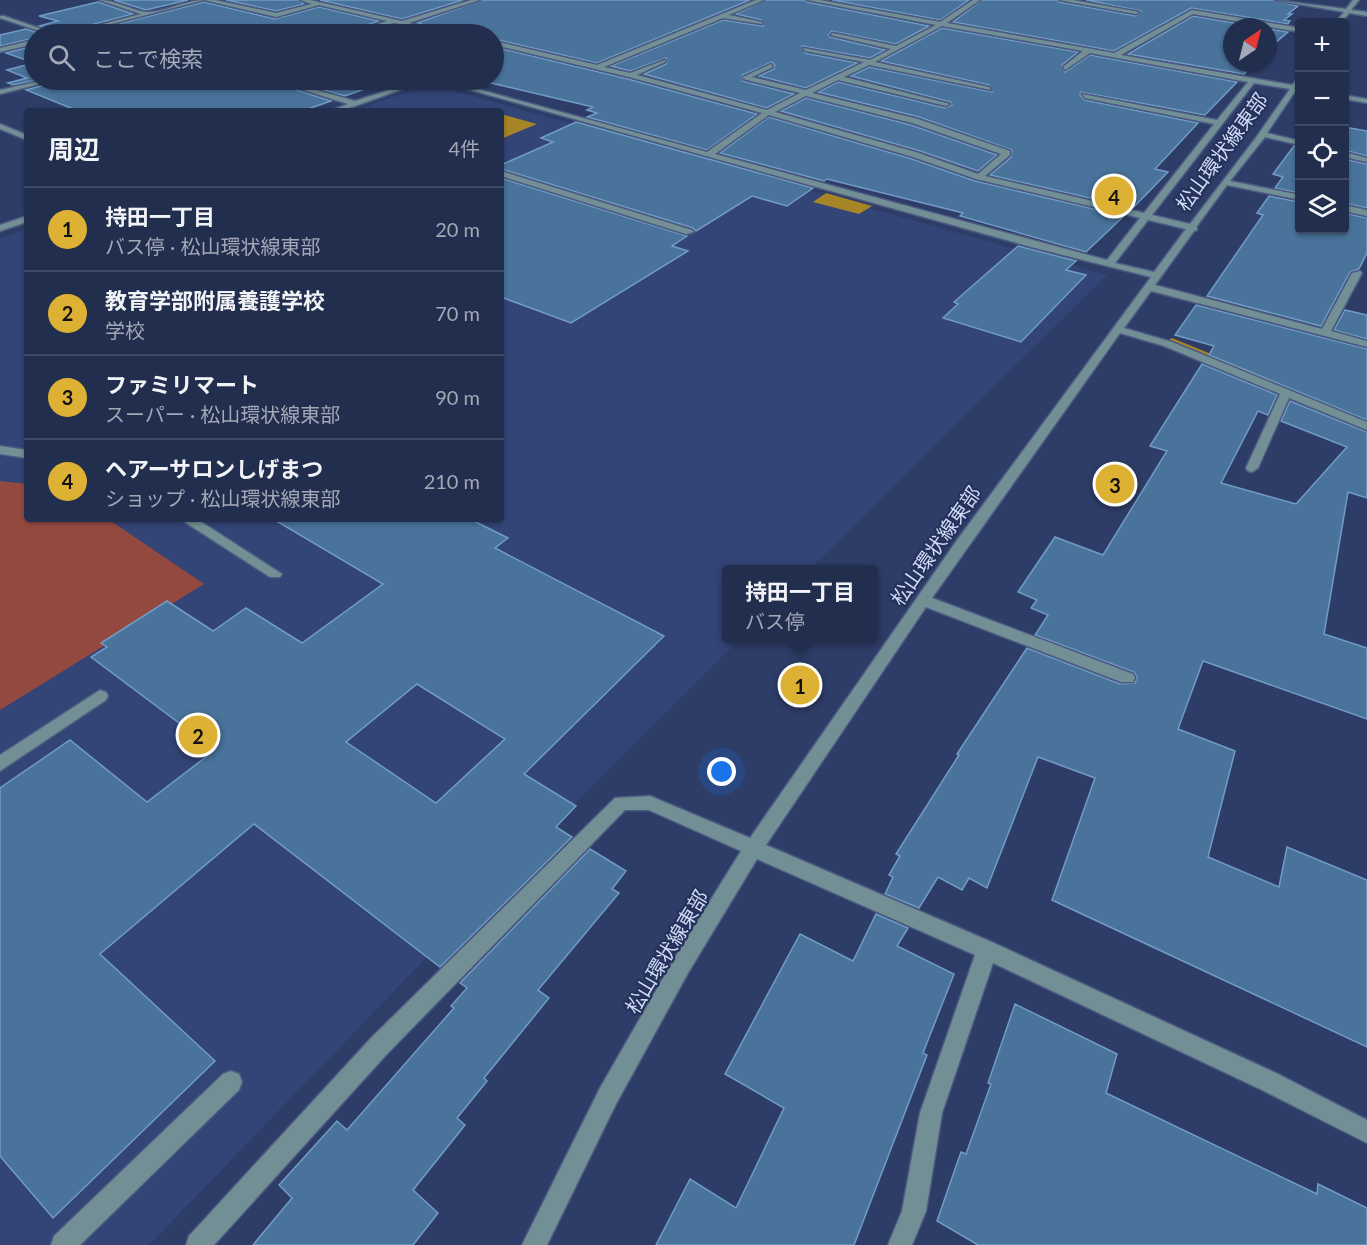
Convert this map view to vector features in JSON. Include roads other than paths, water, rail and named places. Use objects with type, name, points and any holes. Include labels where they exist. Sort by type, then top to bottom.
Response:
[{"type":"street","points":[[102,0],[148,14]]},
{"type":"street","points":[[108,24],[201,0]]},
{"type":"street","points":[[207,0],[276,15],[317,4]]},
{"type":"street","points":[[303,0],[399,24],[477,0]]},
{"type":"street","points":[[598,67],[761,0]]},
{"type":"street","points":[[810,0],[1253,80],[1295,85]]},
{"type":"street","points":[[843,5],[855,0]]},
{"type":"street","points":[[710,154],[769,113],[871,62],[942,23],[977,0]]},
{"type":"street","points":[[1062,0],[1136,12]]},
{"type":"street","points":[[1278,0],[1367,14]]},
{"type":"street","points":[[1342,18],[1356,0]]},
{"type":"street","points":[[1116,55],[1192,12],[1295,29]]},
{"type":"street","points":[[724,16],[760,23]]},
{"type":"street","points":[[2,17],[24,24]]},
{"type":"street","points":[[384,24],[391,22]]},
{"type":"street","points":[[833,35],[896,48]]},
{"type":"street","points":[[0,50],[24,44]]},
{"type":"street","points":[[504,46],[631,75],[915,155],[979,177],[1194,228]]},
{"type":"street","points":[[805,49],[989,89]]},
{"type":"street","points":[[1065,68],[1089,50]]},
{"type":"street","points":[[631,75],[663,61]]},
{"type":"street","points":[[771,66],[745,78],[915,121],[1007,153],[979,177]]},
{"type":"street","points":[[839,78],[946,104]]},
{"type":"street","points":[[1109,264],[1253,80]]},
{"type":"street","points":[[0,92],[24,86]]},
{"type":"street","name":"松山環状線東部","points":[[534,1245],[608,1096],[681,966],[753,849],[960,546],[1295,88]]},
{"type":"street","points":[[309,90],[356,104]]},
{"type":"street","points":[[343,108],[396,90]]},
{"type":"street","points":[[475,90],[1109,264],[1153,282],[1367,344]]},
{"type":"street","points":[[1085,96],[1219,123]]},
{"type":"street","points":[[1349,98],[1367,101]]},
{"type":"street","points":[[0,126],[24,137]]},
{"type":"street","points":[[1262,134],[1295,143]]},
{"type":"street","points":[[1349,155],[1367,160]]},
{"type":"street","points":[[504,174],[689,232]]},
{"type":"street","points":[[1225,182],[1295,197]]},
{"type":"street","points":[[1349,209],[1367,213]]},
{"type":"street","points":[[0,228],[24,220]]},
{"type":"street","points":[[1326,333],[1357,273]]},
{"type":"street","points":[[1118,329],[1168,344],[1367,426]]},
{"type":"street","points":[[1252,468],[1286,393]]},
{"type":"street","points":[[0,450],[24,454]]},
{"type":"street","points":[[192,522],[275,574]]},
{"type":"street","points":[[923,600],[1127,678]]},
{"type":"street","points":[[0,764],[100,696]]},
{"type":"street","points":[[198,1245],[379,1046],[621,803],[650,803],[987,950],[1270,1082],[1367,1131]]},
{"type":"street","points":[[900,1245],[914,1211],[931,1113],[987,950]]},
{"type":"street","points":[[63,1245],[231,1082]]},
{"type":"waterway","points":[[1172,341],[1317,401]]},
{"type":"place","name":"ヘアーサロンしげまつ","points":[[1114,196]]},
{"type":"place","name":"ファミリマート","points":[[1115,484]]},
{"type":"place","name":"持田一丁目","points":[[800,685]]},
{"type":"place","name":"教育学部附属養護学校","points":[[198,735]]}]
